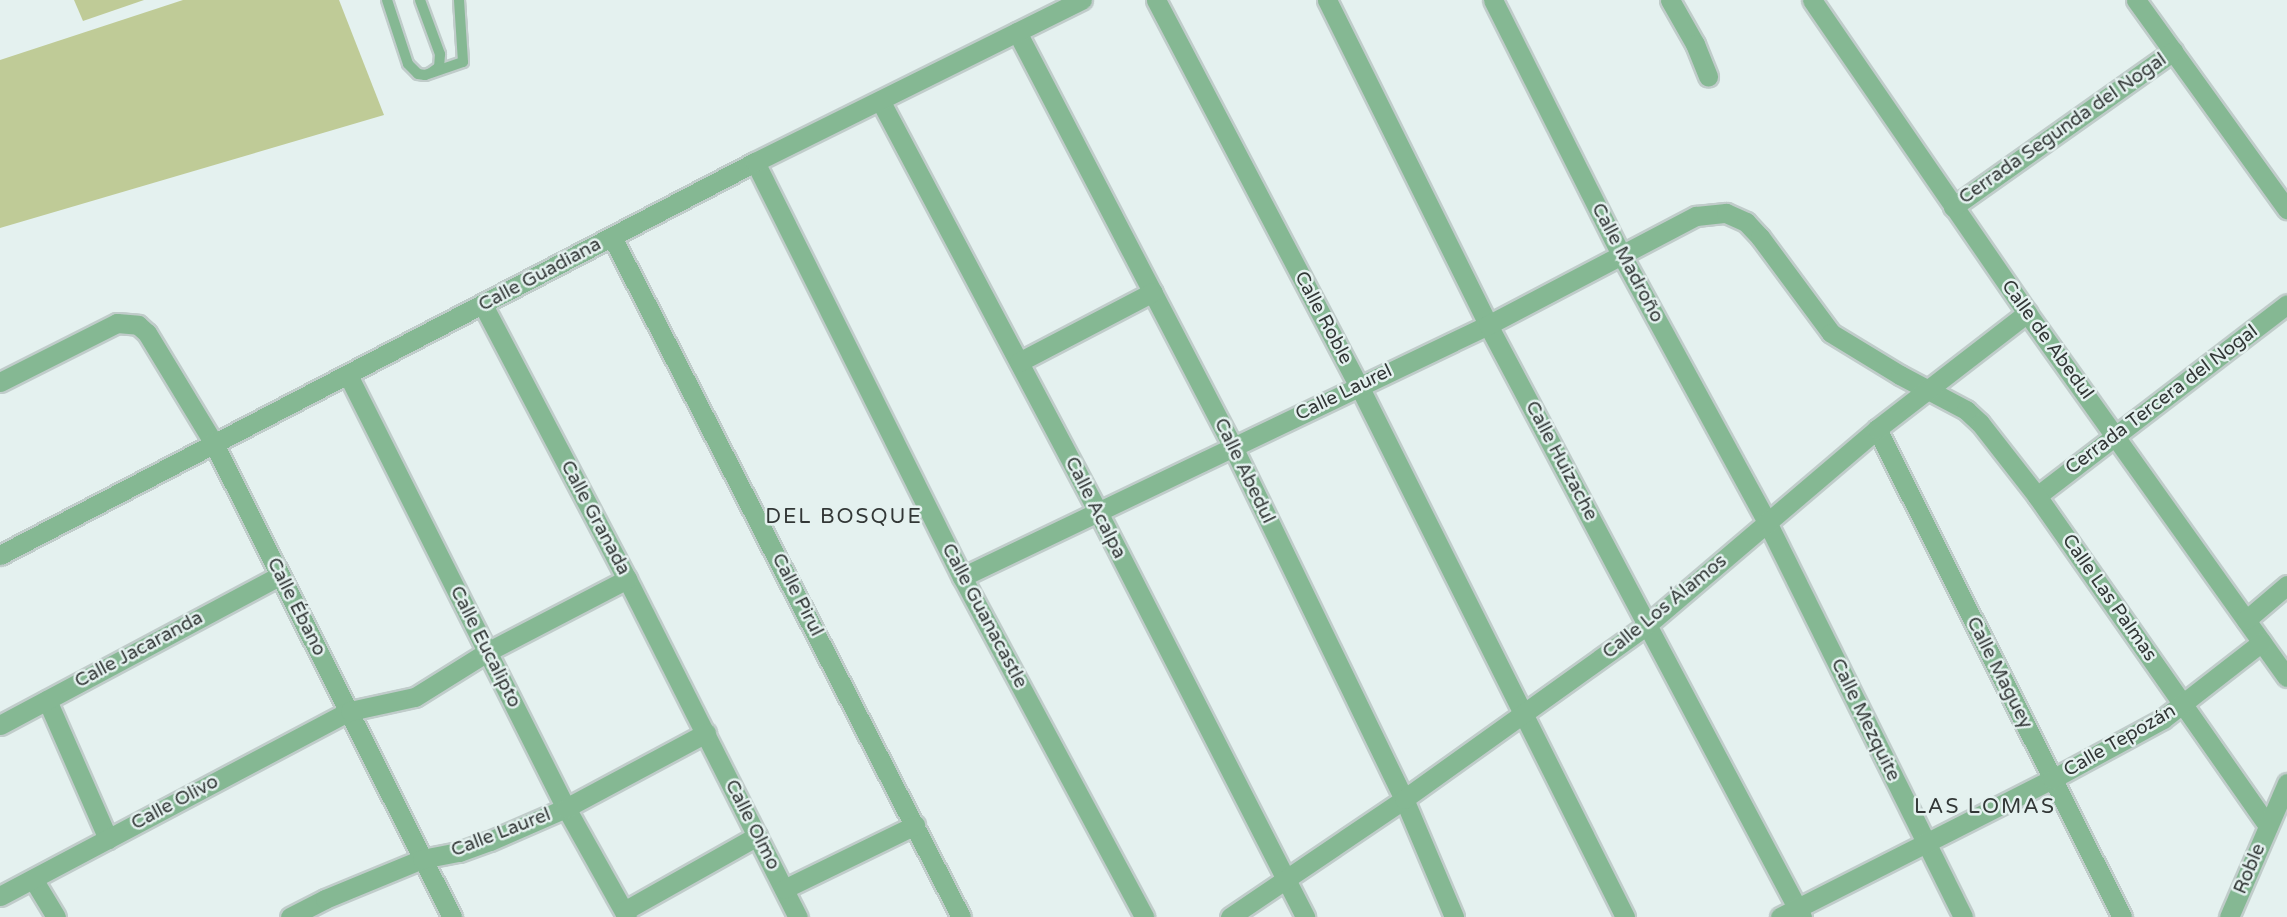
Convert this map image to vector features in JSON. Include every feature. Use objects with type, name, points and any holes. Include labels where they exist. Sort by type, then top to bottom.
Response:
[{"type":"street","name":"Calle Guadiana","points":[[0,555],[755,162],[881,102],[1082,0]]},
{"type":"street","name":"Calle Roble","points":[[1156,0],[1359,386],[1625,917]]},
{"type":"street","name":"Calle Huizache","points":[[1328,0],[1489,325],[1648,624],[1793,914]]},
{"type":"street","name":"Calle Madroño","points":[[1493,0],[1622,256],[1767,522]]},
{"type":"street","points":[[1670,0],[1708,76]]},
{"type":"street","name":"Calle de Abedul","points":[[1812,0],[2027,313],[2287,677]]},
{"type":"street","points":[[2136,0],[2287,209]]},
{"type":"street","name":"Calle Abedul","points":[[1017,32],[1233,447],[1404,799],[1454,917]]},
{"type":"street","name":"Cerrada Segunda del Nogal","points":[[1953,207],[2173,51]]},
{"type":"street","name":"Calle Acalpa","points":[[881,102],[1098,512],[1305,917]]},
{"type":"street","name":"Calle Guanacastle","points":[[755,162],[962,577],[1144,917]]},
{"type":"street","name":"Calle Laurel","points":[[962,577],[1489,325],[1696,216],[1726,213],[1746,222],[1831,333],[1930,390]]},
{"type":"street","name":"Calle Pirul","points":[[612,237],[961,917]]},
{"type":"street","points":[[1019,362],[1153,292]]},
{"type":"street","name":"Cerrada Tercera del Nogal","points":[[2037,496],[2115,433],[2287,304]]},
{"type":"street","name":"Calle Granada","points":[[483,305],[706,733]]},
{"type":"street","name":"Calle Los Álamos","points":[[1230,917],[1404,799],[1648,624],[1877,429],[2027,313]]},
{"type":"street","name":"Calle Ébano","points":[[0,382],[117,323],[138,325],[146,333],[213,442],[452,917]]},
{"type":"street","name":"Calle Eucalipto","points":[[348,375],[566,808],[625,914]]},
{"type":"street","name":"Calle Las Palmas","points":[[1930,390],[1966,410],[1980,423],[2037,496],[2268,826]]},
{"type":"street","name":"Calle Maguey","points":[[1877,429],[2122,917]]},
{"type":"street","name":"Calle Mezquite","points":[[1767,522],[1963,917]]},
{"type":"street","name":"Calle Jacaranda","points":[[0,725],[279,576]]},
{"type":"street","name":"Calle Olivo","points":[[0,896],[350,711],[415,697],[487,652],[627,579]]},
{"type":"street","points":[[2246,620],[2287,585]]},
{"type":"street","name":"Calle Tepozán","points":[[1793,914],[2052,779],[2185,704],[2262,642]]},
{"type":"street","points":[[47,700],[108,839]]},
{"type":"street","name":"Calle Laurel","points":[[290,917],[325,899],[422,859],[469,848],[566,808],[706,733]]},
{"type":"street","name":"Calle Olmo","points":[[706,733],[798,917]]},
{"type":"street","name":"Roble","points":[[2229,917],[2287,783]]},
{"type":"street","points":[[784,889],[915,825]]},
{"type":"street","points":[[625,914],[758,836]]},
{"type":"street","points":[[33,879],[56,917]]},
{"type":"lane","points":[[387,0],[408,64],[418,75],[463,62],[459,0]]},
{"type":"lane","points":[[421,0],[440,54],[439,66],[431,72]]},
{"type":"green space","points":[[74,0],[144,0],[83,21]]},
{"type":"green space","points":[[183,0],[339,0],[384,115],[0,228],[0,60]]},
{"type":"district","name":"DEL BOSQUE","points":[[844,517]]},
{"type":"district","name":"LAS LOMAS","points":[[1985,807]]}]
